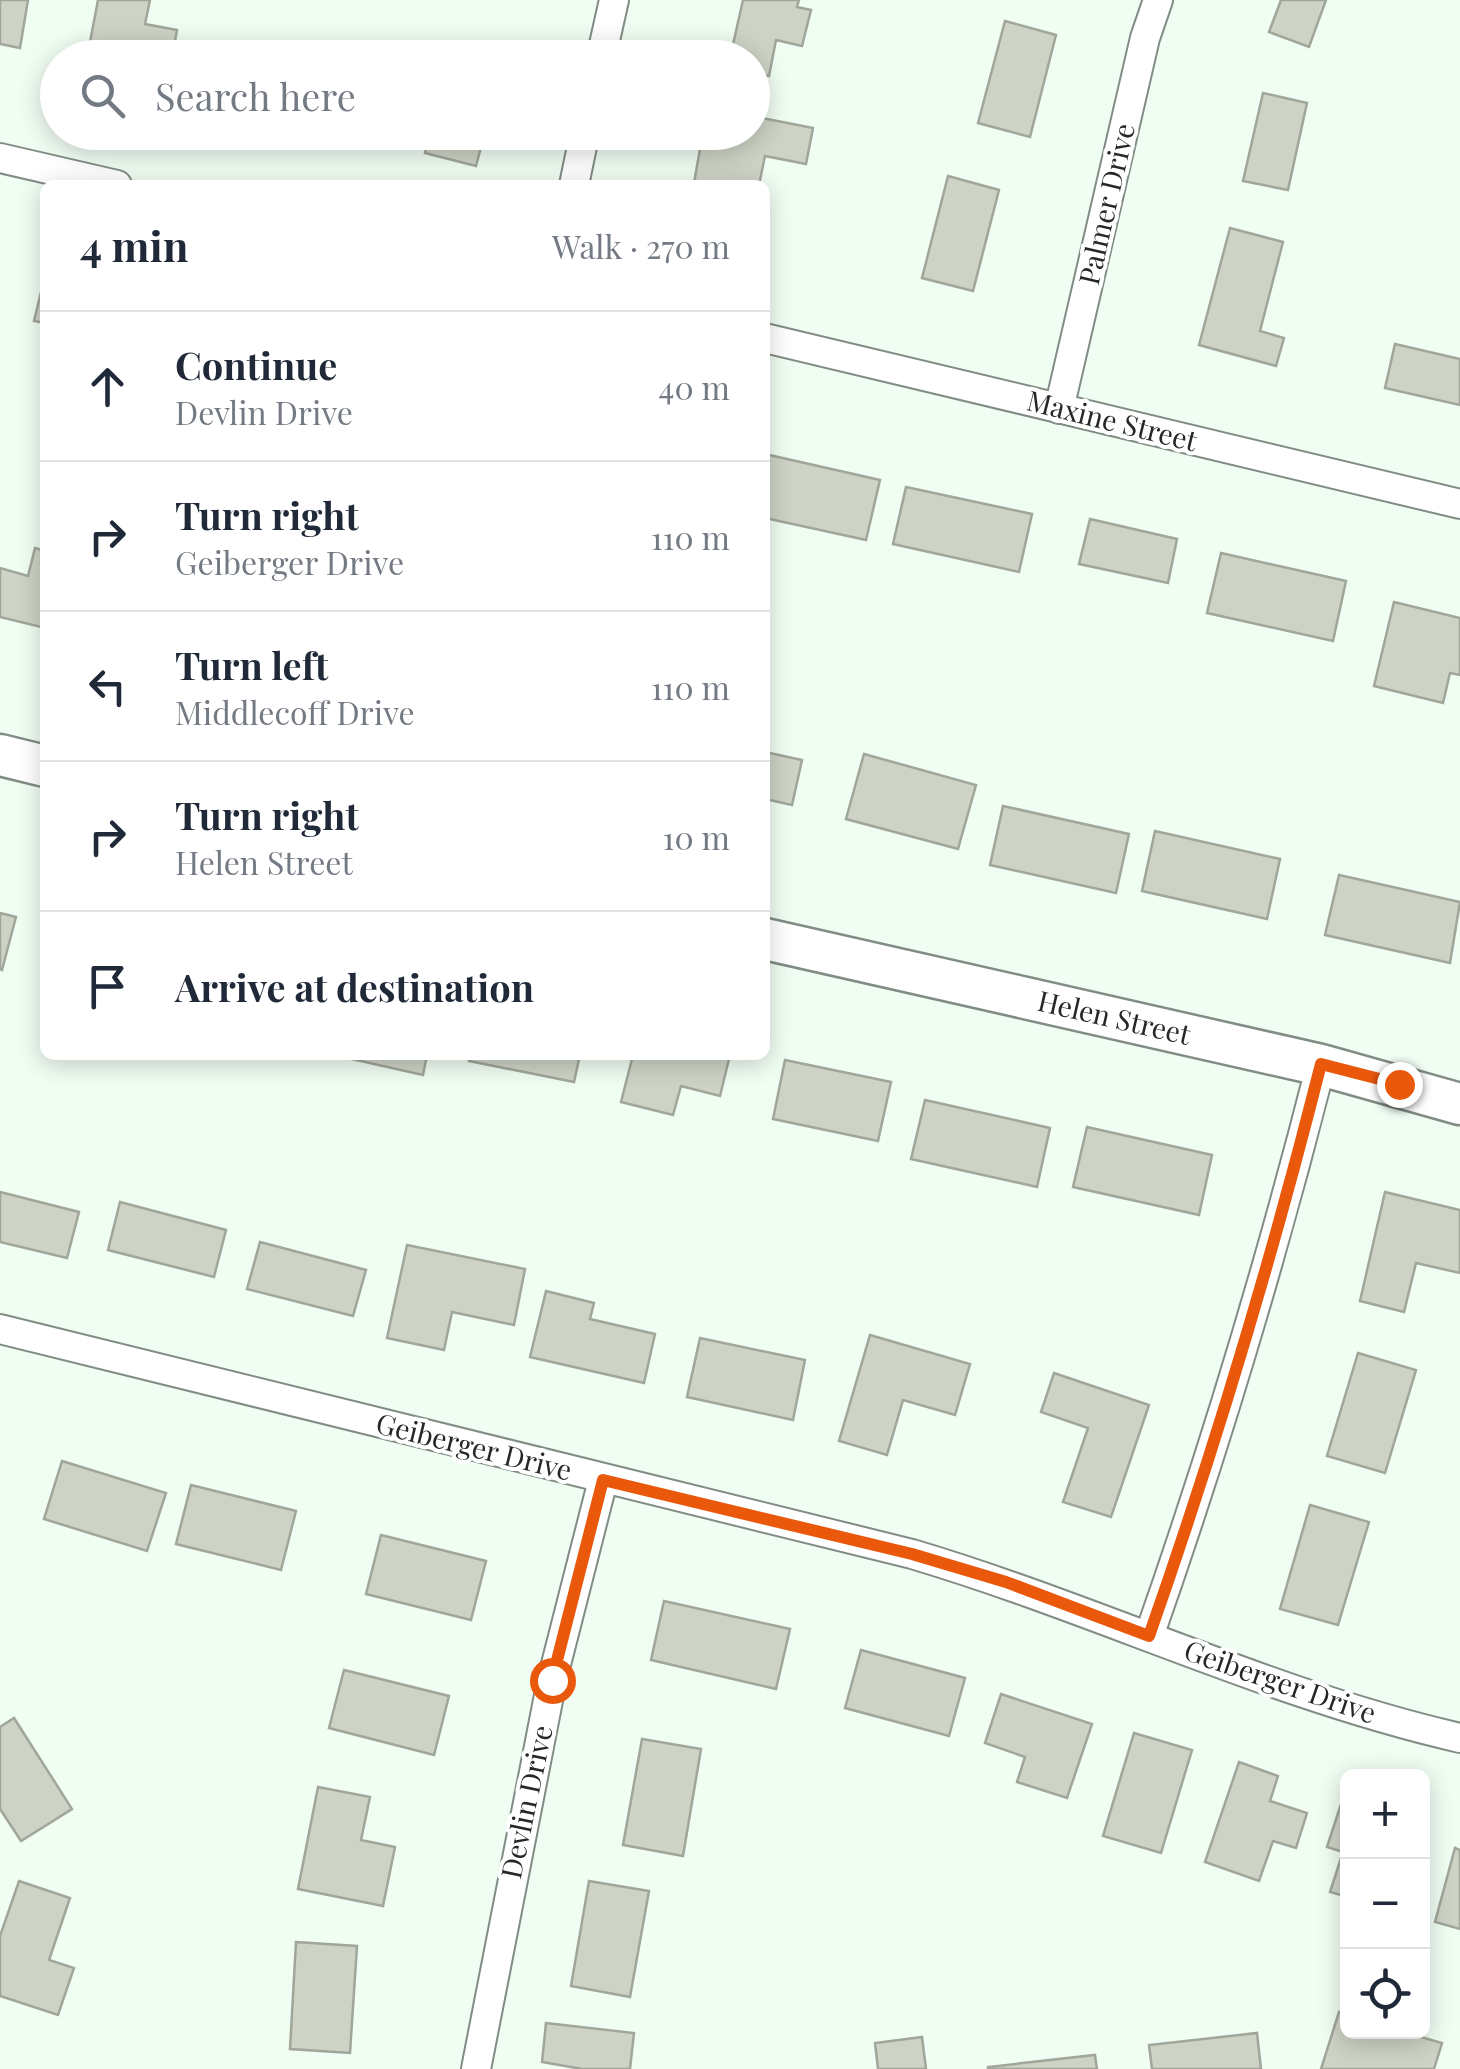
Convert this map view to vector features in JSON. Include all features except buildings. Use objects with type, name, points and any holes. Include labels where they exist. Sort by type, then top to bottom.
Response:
[{"type":"street","points":[[606,40],[614,0]]},
{"type":"street","name":"Palmer Drive","points":[[1059,408],[1145,38],[1158,0]]},
{"type":"street","points":[[575,180],[581,150]]},
{"type":"street","points":[[0,158],[95,180]]},
{"type":"street","name":"Maxine Street","points":[[770,339],[1460,504]]},
{"type":"street","points":[[0,755],[40,765]]},
{"type":"street","name":"Helen Street","points":[[770,940],[1321,1064],[1460,1104]]},
{"type":"street","points":[[1149,1636],[1207,1472],[1266,1278],[1321,1064]]},
{"type":"street","name":"Geiberger Drive","points":[[0,1329],[912,1554],[1006,1582],[1309,1696],[1460,1738]]},
{"type":"street","name":"Devlin Drive","points":[[476,2069],[552,1680],[603,1480]]},
{"type":"route","points":[[552,1680],[603,1480],[912,1554],[1006,1582],[1149,1636],[1207,1472],[1271,1260],[1321,1064],[1399,1084]]}]
